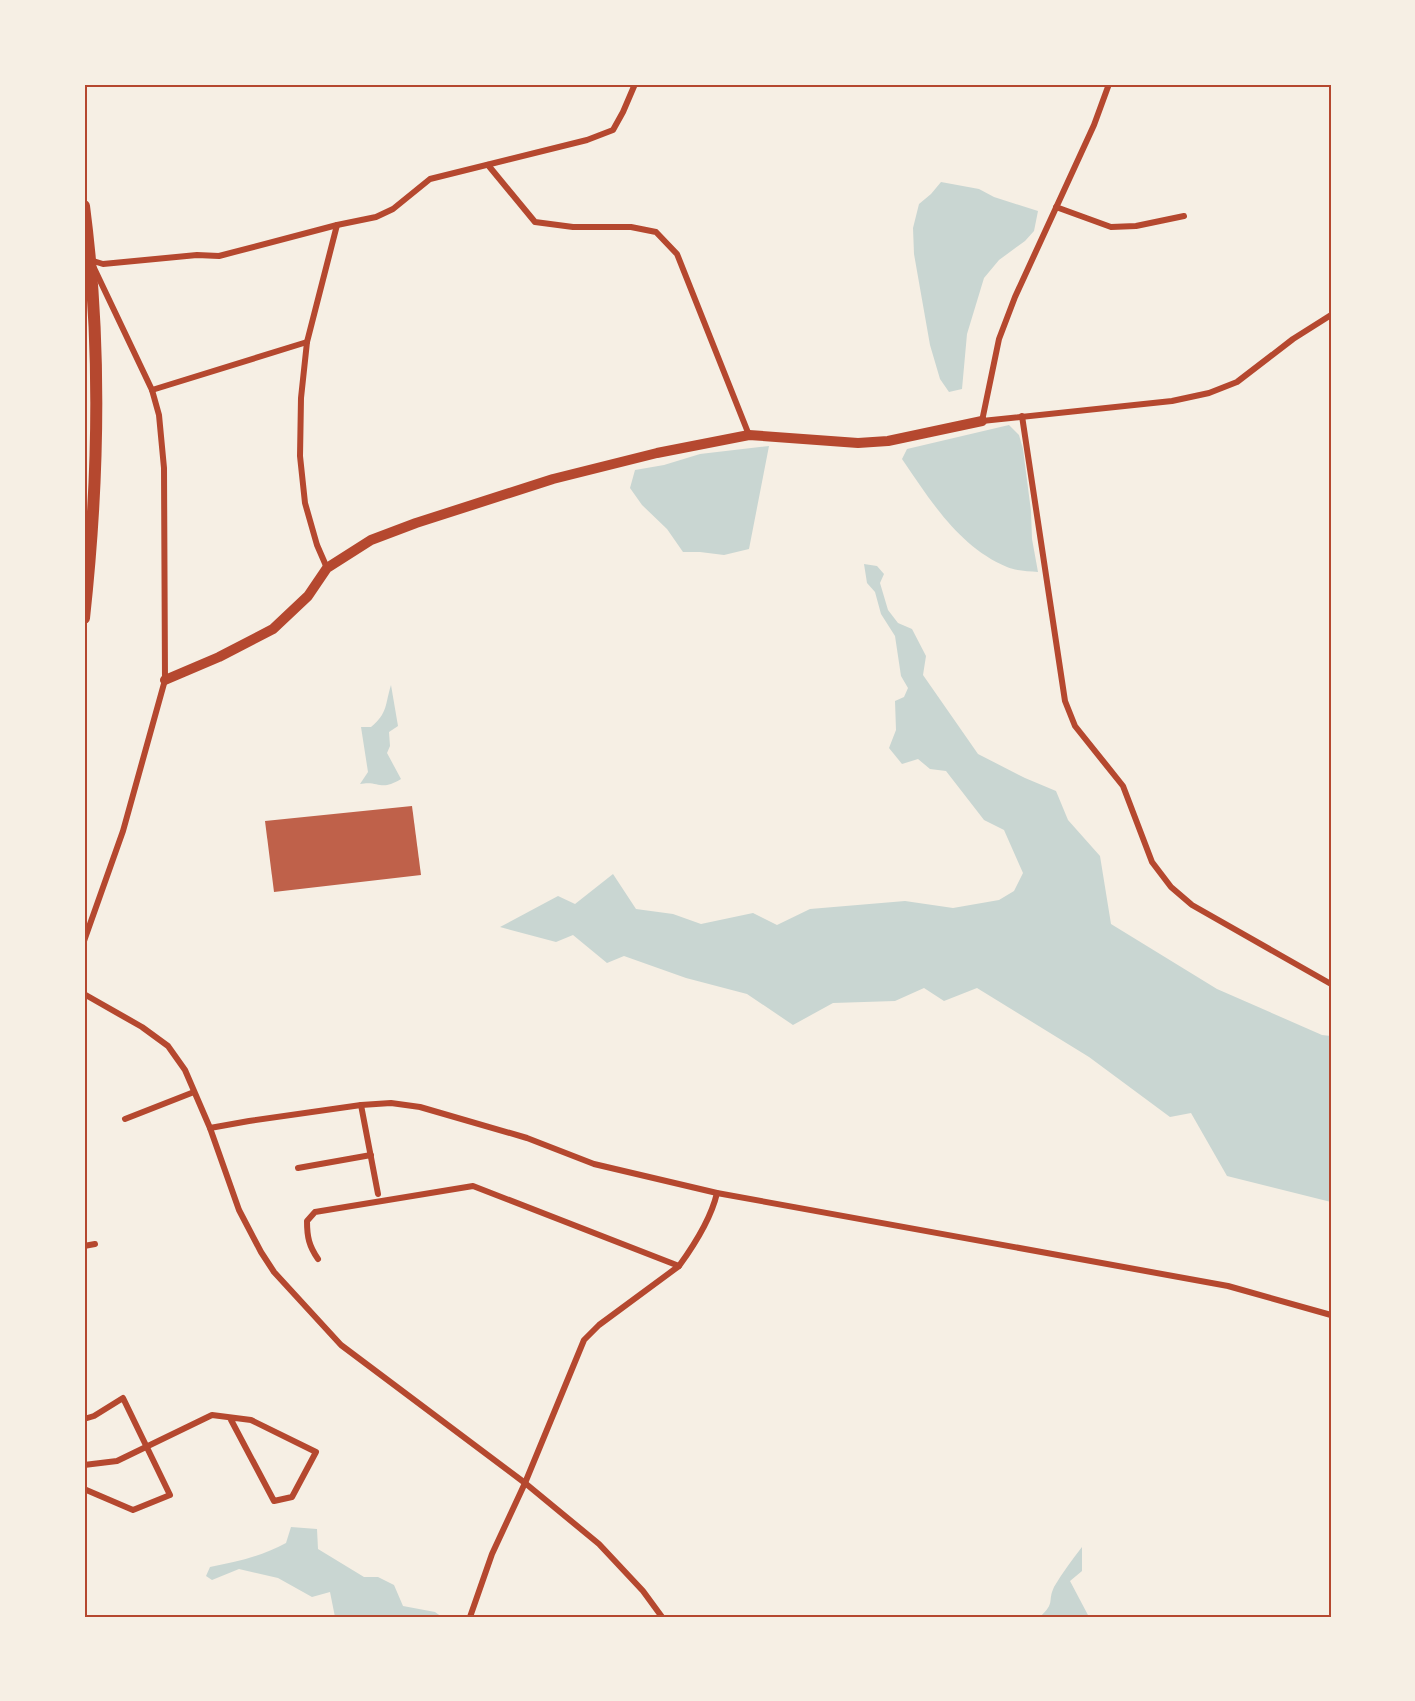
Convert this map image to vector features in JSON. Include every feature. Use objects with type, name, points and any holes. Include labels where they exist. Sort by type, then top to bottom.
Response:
[{"type":"main road","points":[[84,206],[96,341],[97,434],[93,539],[84,618]]},
{"type":"street","points":[[90,260],[104,264],[196,255],[219,256],[376,217],[393,209],[430,179],[587,140],[613,130],[635,84]]},
{"type":"street","points":[[982,421],[999,339],[1015,297],[1094,124],[1109,84]]},
{"type":"street","points":[[489,165],[535,222],[573,227],[631,227],[656,232],[677,254],[749,435]]},
{"type":"street","points":[[1056,207],[1111,227],[1136,226],[1184,216]]},
{"type":"street","points":[[327,568],[304,503],[300,456],[301,398],[307,342],[338,225]]},
{"type":"street","points":[[84,941],[123,831],[165,680],[164,468],[159,414],[152,390],[90,260]]},
{"type":"street","points":[[165,680],[219,657],[273,629],[308,596],[327,568],[372,540],[416,523],[553,479],[657,453],[749,435],[858,443],[888,441],[982,421],[1172,401],[1209,393],[1237,382],[1293,339],[1331,315]]},
{"type":"street","points":[[152,390],[307,342]]},
{"type":"street","points":[[1022,416],[1065,701],[1075,726],[1123,786],[1152,862],[1171,887],[1192,905],[1331,984]]},
{"type":"street","points":[[84,994],[142,1027],[168,1046],[185,1070],[195,1092],[239,1210],[261,1252],[274,1272],[341,1345],[525,1484],[599,1544],[643,1591],[662,1617]]},
{"type":"street","points":[[124,1119],[195,1092]]},
{"type":"street","points":[[210,1128],[361,1105],[391,1103],[420,1107],[527,1138],[594,1164],[717,1193],[1228,1286],[1331,1315]]},
{"type":"street","points":[[361,1105],[378,1194]]},
{"type":"street","points":[[298,1168],[370,1155]]},
{"type":"street","points":[[318,1259],[309,1246],[307,1231],[307,1221],[315,1212],[473,1186],[679,1266]]},
{"type":"street","points":[[470,1617],[492,1554],[525,1484],[584,1340],[599,1324],[679,1266],[714,1209],[717,1193]]},
{"type":"street","points":[[84,1246],[95,1244]]},
{"type":"street","points":[[84,1419],[94,1416],[123,1398],[170,1495],[133,1510],[84,1489]]},
{"type":"street","points":[[84,1465],[117,1461],[212,1415],[251,1420],[316,1452],[292,1497],[274,1501],[230,1418]]},
{"type":"shaded area","points":[[941,182],[979,189],[994,197],[1038,211],[1034,231],[1025,241],[999,260],[984,278],[967,334],[962,389],[949,392],[940,379],[930,345],[914,254],[913,228],[919,204]]},
{"type":"shaded area","points":[[1009,425],[1019,435],[1023,449],[1032,539],[1038,572],[1007,567],[974,547],[947,521],[902,459],[907,449]]},
{"type":"shaded area","points":[[769,446],[749,549],[724,555],[683,552],[667,529],[642,505],[630,488],[635,470],[664,465],[700,454]]},
{"type":"shaded area","points":[[864,564],[877,566],[884,574],[880,583],[888,610],[898,623],[912,629],[926,656],[923,675],[978,754],[1056,791],[1068,820],[1100,856],[1111,924],[1217,989],[1322,1035],[1331,1036],[1331,1202],[1227,1176],[1191,1113],[1170,1117],[1089,1057],[977,988],[944,1001],[924,988],[895,1001],[833,1003],[793,1025],[747,994],[686,978],[624,956],[607,963],[573,935],[556,942],[500,927],[558,896],[575,904],[613,874],[636,909],[673,914],[701,924],[753,913],[777,925],[810,909],[905,901],[953,908],[999,900],[1014,891],[1023,873],[1004,830],[984,820],[946,771],[930,769],[918,759],[902,764],[889,748],[896,730],[895,701],[904,697],[908,688],[901,676],[895,636],[881,614],[875,592],[867,583]]},
{"type":"shaded area","points":[[391,685],[398,726],[389,732],[390,746],[387,753],[401,779],[388,785],[360,784],[368,772],[361,727],[371,727],[380,717],[385,708]]},
{"type":"shaded area","points":[[291,1527],[317,1529],[318,1549],[364,1577],[378,1577],[394,1585],[403,1606],[435,1612],[442,1617],[335,1617],[330,1592],[312,1597],[278,1578],[239,1569],[212,1580],[206,1576],[210,1567],[268,1552],[286,1543]]},
{"type":"shaded area","points":[[1082,1547],[1082,1571],[1070,1581],[1089,1617],[1040,1617],[1050,1605],[1052,1592],[1057,1582]]},
{"type":"building","points":[[412,806],[421,875],[274,892],[265,821]]}]
